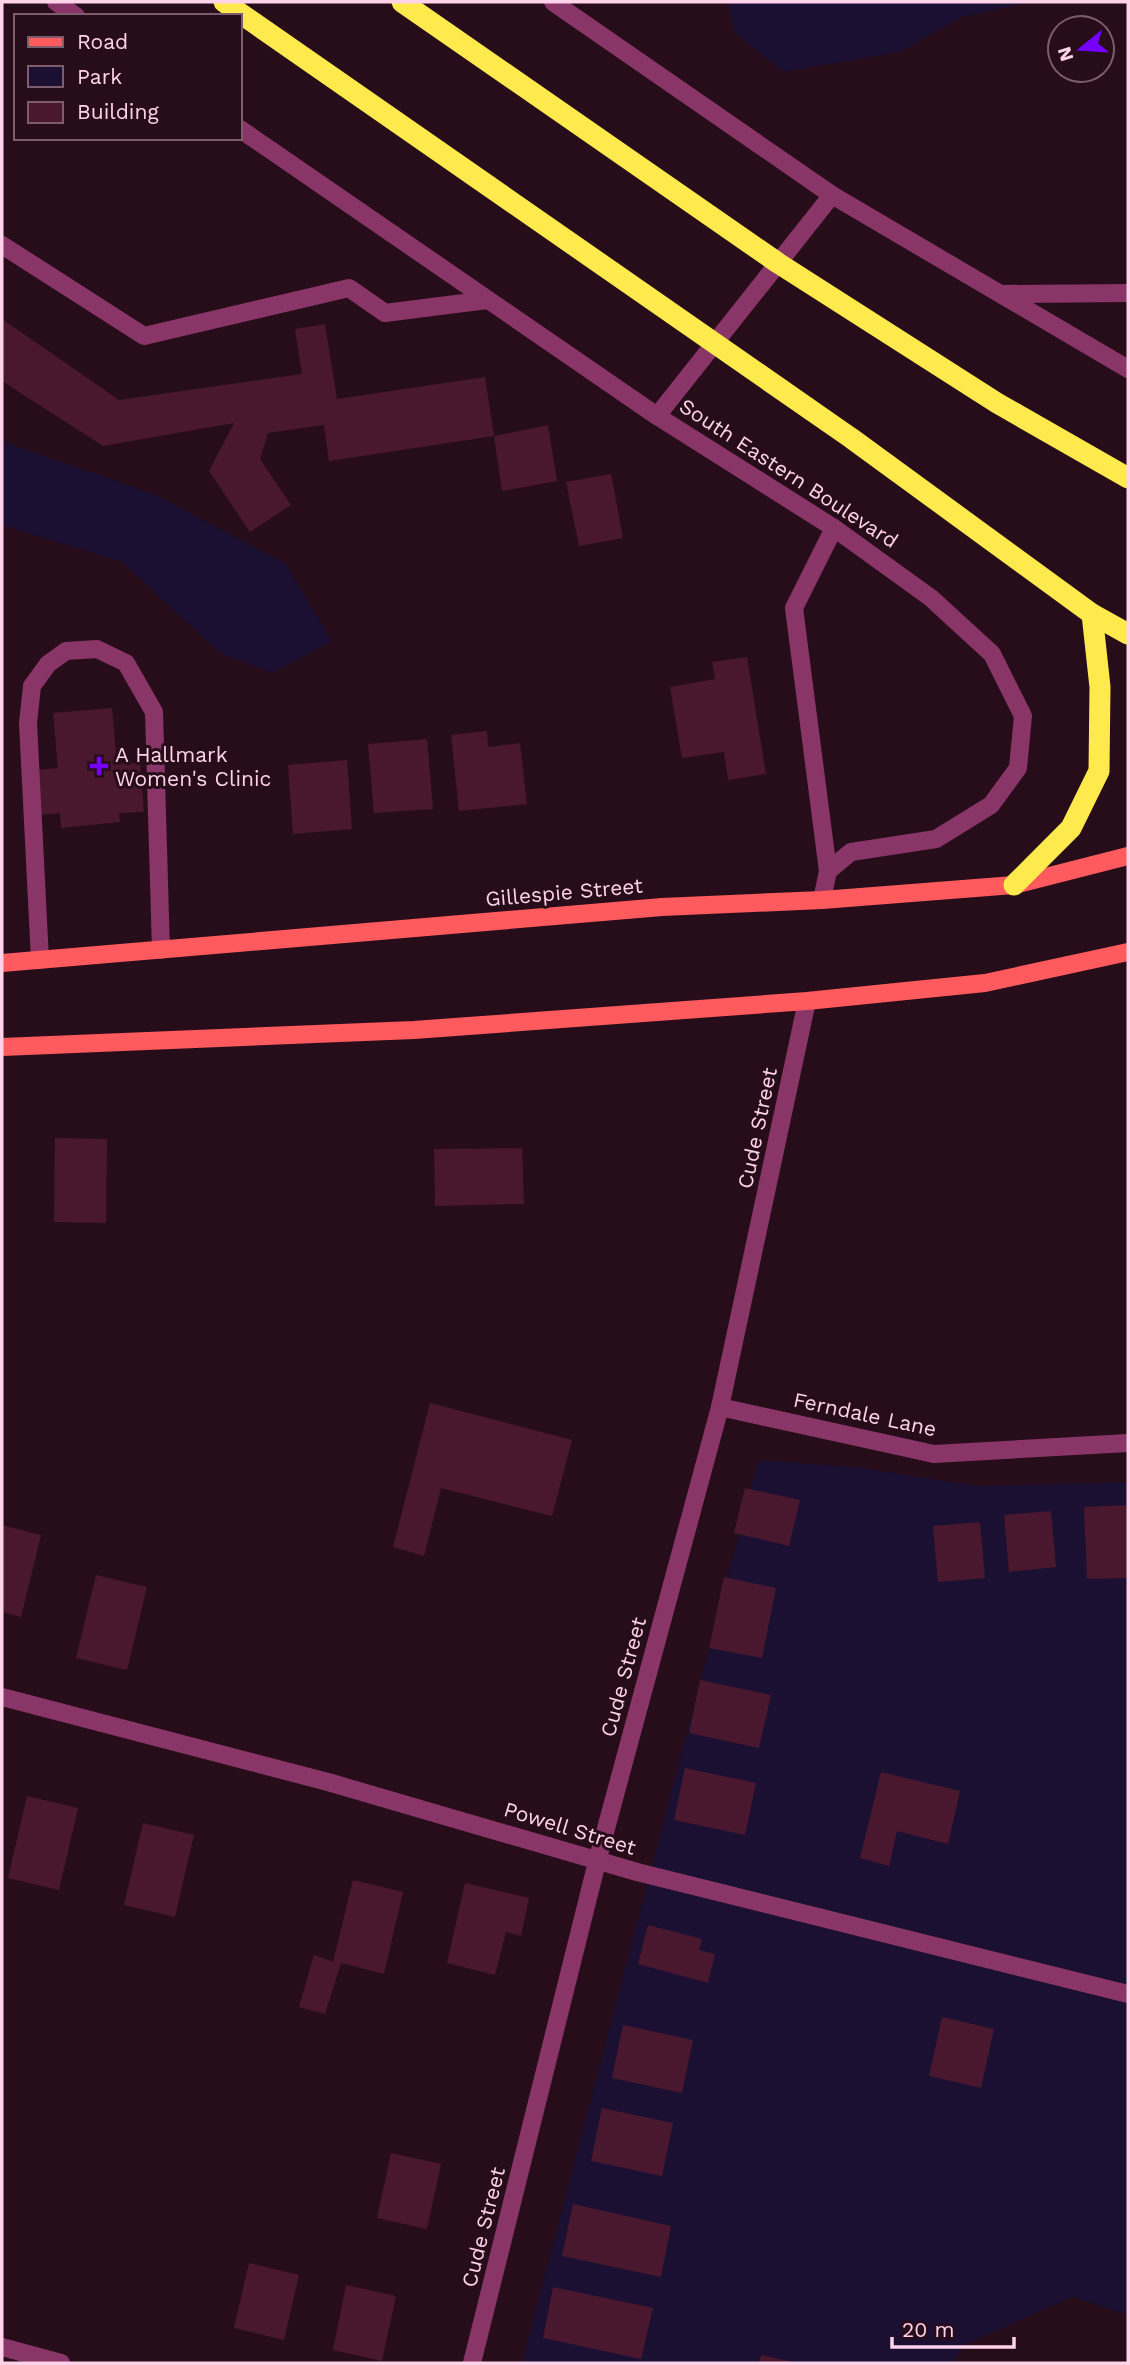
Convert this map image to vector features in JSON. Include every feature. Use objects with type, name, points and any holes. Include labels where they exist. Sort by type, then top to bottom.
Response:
[{"type":"highway","points":[[224,2],[241,14]]},
{"type":"highway","points":[[402,2],[778,263],[998,403],[1128,478]]},
{"type":"highway","points":[[242,15],[851,438],[1091,614],[1128,634]]},
{"type":"highway","points":[[1014,886],[1071,828],[1099,771],[1100,687],[1091,614]]},
{"type":"main road","name":"Gillespie Street","points":[[2,963],[662,907],[822,900],[1014,886],[1128,856]]},
{"type":"main road","points":[[2,1048],[414,1030],[807,1000],[985,983],[1128,952]]},
{"type":"street","points":[[56,2],[73,14]]},
{"type":"street","points":[[553,2],[832,195],[1128,369]]},
{"type":"street","name":"South Eastern Boulevard","points":[[242,130],[657,416],[834,528],[931,598],[992,654],[1023,716],[1018,768],[991,805],[936,839],[852,852],[828,871]]},
{"type":"street","points":[[657,416],[717,345],[832,195]]},
{"type":"street","points":[[2,245],[144,336],[349,288],[385,313],[487,300]]},
{"type":"street","points":[[1000,294],[1128,293]]},
{"type":"street","points":[[822,900],[828,871],[794,608],[834,528]]},
{"type":"street","points":[[40,960],[28,723],[32,686],[48,664],[66,651],[97,649],[126,663],[155,712],[161,950]]},
{"type":"street","name":"Cude Street","points":[[472,2363],[598,1858],[720,1407],[807,1000]]},
{"type":"street","name":"Ferndale Lane","points":[[720,1407],[934,1454],[1128,1443]]},
{"type":"street","name":"Powell Street","points":[[2,1698],[328,1782],[598,1858],[637,1872],[1128,1994]]},
{"type":"street","points":[[2,2347],[61,2363]]},
{"type":"green space","points":[[728,2],[1032,2],[962,17],[900,52],[783,72],[734,32]]},
{"type":"green space","points":[[2,441],[156,495],[285,563],[332,641],[273,673],[220,653],[122,562],[2,525]]},
{"type":"green space","points":[[758,1460],[854,1467],[979,1486],[1128,1482],[1128,2315],[1073,2297],[964,2345],[953,2363],[522,2363]]},
{"type":"building","points":[[2,319],[119,400],[302,374],[295,329],[325,324],[337,399],[485,377],[494,436],[329,461],[324,425],[268,433],[260,459],[291,505],[250,532],[209,471],[234,423],[103,446],[2,381]]},
{"type":"building","points":[[548,425],[557,481],[502,491],[494,436]]},
{"type":"building","points":[[611,474],[623,538],[579,546],[566,482]]},
{"type":"building","points":[[747,657],[766,774],[728,780],[724,752],[682,758],[670,687],[715,679],[712,662]]},
{"type":"building","name":"A Hallmark Women's Clinic","points":[[112,708],[117,764],[140,763],[144,812],[119,813],[120,822],[61,828],[60,813],[39,815],[35,770],[58,768],[53,713]]},
{"type":"building","points":[[487,731],[488,747],[520,743],[527,804],[459,811],[451,735]]},
{"type":"building","points":[[427,739],[433,809],[374,813],[368,744]]},
{"type":"building","points":[[347,760],[352,829],[293,834],[288,765]]},
{"type":"building","points":[[55,1138],[107,1139],[106,1223],[54,1222]]},
{"type":"building","points":[[522,1148],[524,1204],[435,1206],[434,1149]]},
{"type":"building","points":[[430,1403],[572,1440],[552,1516],[441,1488],[424,1556],[393,1547]]},
{"type":"building","points":[[745,1488],[800,1500],[789,1546],[734,1533]]},
{"type":"building","points":[[1128,1505],[1128,1578],[1087,1579],[1084,1507]]},
{"type":"building","points":[[1051,1511],[1056,1567],[1009,1572],[1004,1515]]},
{"type":"building","points":[[980,1522],[985,1578],[938,1582],[933,1526]]},
{"type":"building","points":[[2,1525],[41,1535],[21,1617],[2,1612]]},
{"type":"building","points":[[96,1575],[147,1587],[127,1670],[76,1658]]},
{"type":"building","points":[[724,1577],[776,1588],[762,1658],[709,1648]]},
{"type":"building","points":[[700,1680],[771,1695],[759,1748],[689,1733]]},
{"type":"building","points":[[685,1768],[756,1783],[745,1835],[674,1820]]},
{"type":"building","points":[[881,1772],[960,1791],[948,1844],[897,1831],[889,1866],[860,1858]]},
{"type":"building","points":[[27,1796],[78,1808],[59,1890],[8,1878]]},
{"type":"building","points":[[143,1823],[194,1835],[175,1917],[124,1905]]},
{"type":"building","points":[[353,1880],[403,1892],[384,1974],[341,1963],[325,2014],[299,2007],[314,1955],[333,1962]]},
{"type":"building","points":[[465,1883],[529,1898],[521,1936],[506,1932],[495,1975],[447,1963]]},
{"type":"building","points":[[648,1925],[702,1939],[699,1950],[715,1954],[708,1983],[638,1964]]},
{"type":"building","points":[[942,2017],[994,2029],[981,2088],[929,2076]]},
{"type":"building","points":[[623,2025],[693,2040],[682,2093],[612,2078]]},
{"type":"building","points":[[602,2108],[673,2123],[662,2176],[591,2161]]},
{"type":"building","points":[[391,2153],[441,2164],[427,2229],[377,2218]]},
{"type":"building","points":[[573,2204],[671,2226],[661,2277],[562,2256]]},
{"type":"building","points":[[249,2263],[299,2275],[284,2340],[234,2328]]},
{"type":"building","points":[[346,2285],[396,2296],[382,2361],[333,2350]]},
{"type":"building","points":[[553,2287],[653,2308],[641,2359],[543,2338]]},
{"type":"building","points":[[761,2355],[793,2362],[793,2363],[759,2363]]},
{"type":"place","name":"A Hallmark Women's Clinic","points":[[99,766]]}]
